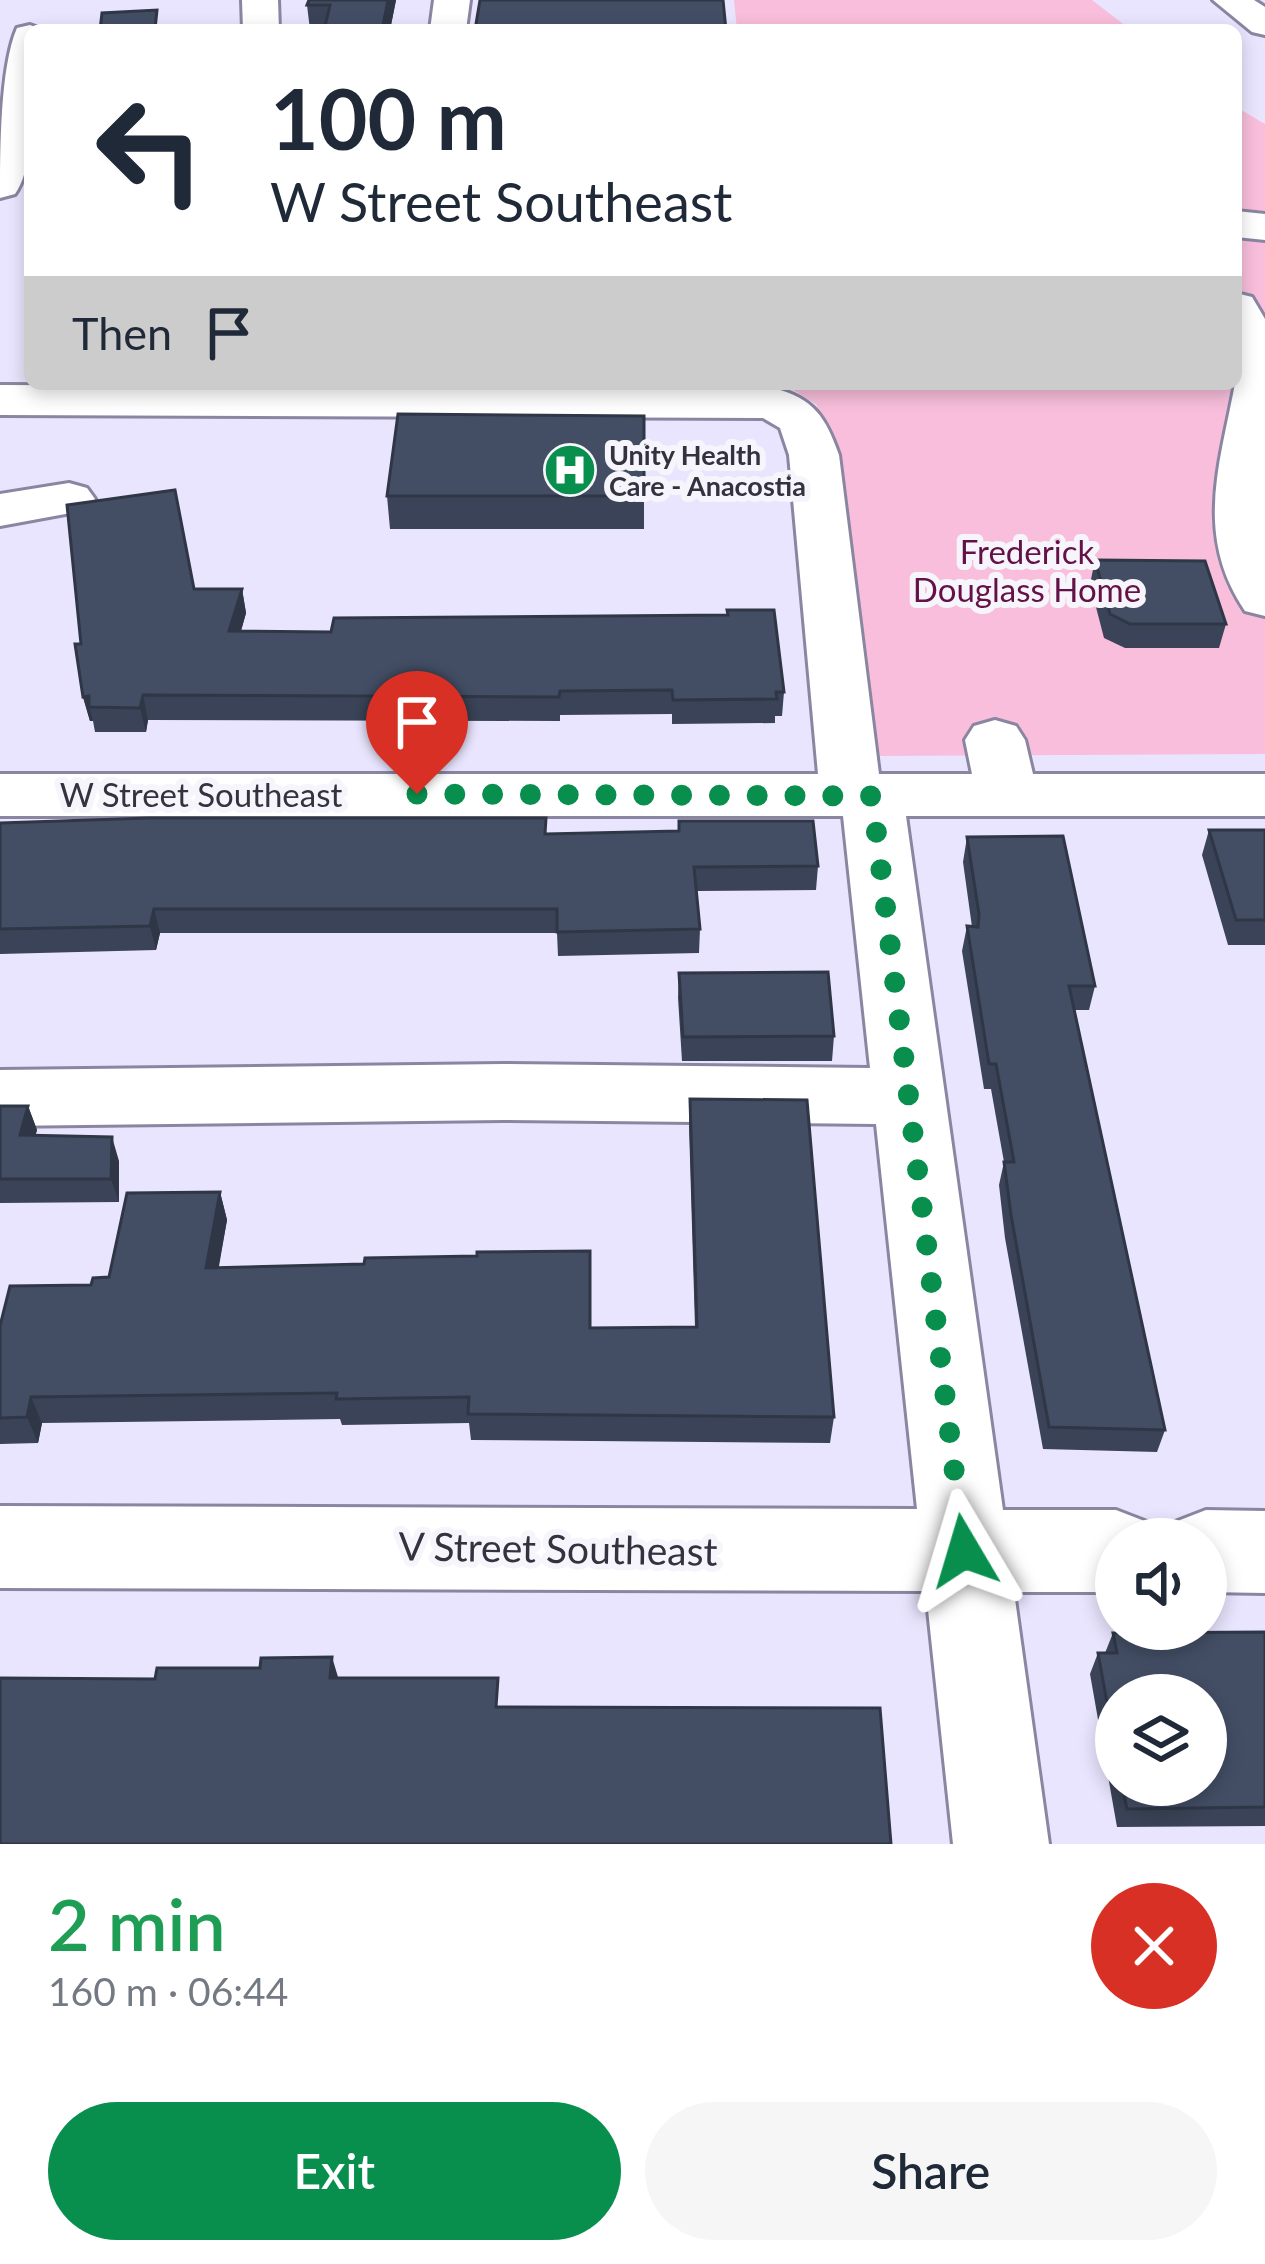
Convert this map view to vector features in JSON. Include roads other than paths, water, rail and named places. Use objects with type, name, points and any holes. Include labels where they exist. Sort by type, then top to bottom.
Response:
[{"type":"street","points":[[1231,0],[1265,24]]},
{"type":"street","points":[[0,185],[24,68]]},
{"type":"street","points":[[1242,317],[1251,331],[1259,365],[1244,444],[1239,532],[1265,599]]},
{"type":"street","points":[[0,400],[257,393],[708,420],[773,403],[802,419],[814,455],[909,1096],[1000,1844]]},
{"type":"street","points":[[0,510],[69,499]]},
{"type":"street","name":"W Street Southeast","points":[[0,795],[862,796],[1001,768],[1265,795]]},
{"type":"street","points":[[0,1098],[503,1092],[909,1096]]},
{"type":"street","name":"V Street Southeast","points":[[0,1547],[1095,1551]]},
{"type":"street","points":[[1227,1551],[1265,1552]]},
{"type":"place","name":"Unity Health Care - Anacostia","points":[[570,470]]},
{"type":"park label","name":"Frederick Douglass Home","points":[[1027,570]]}]
